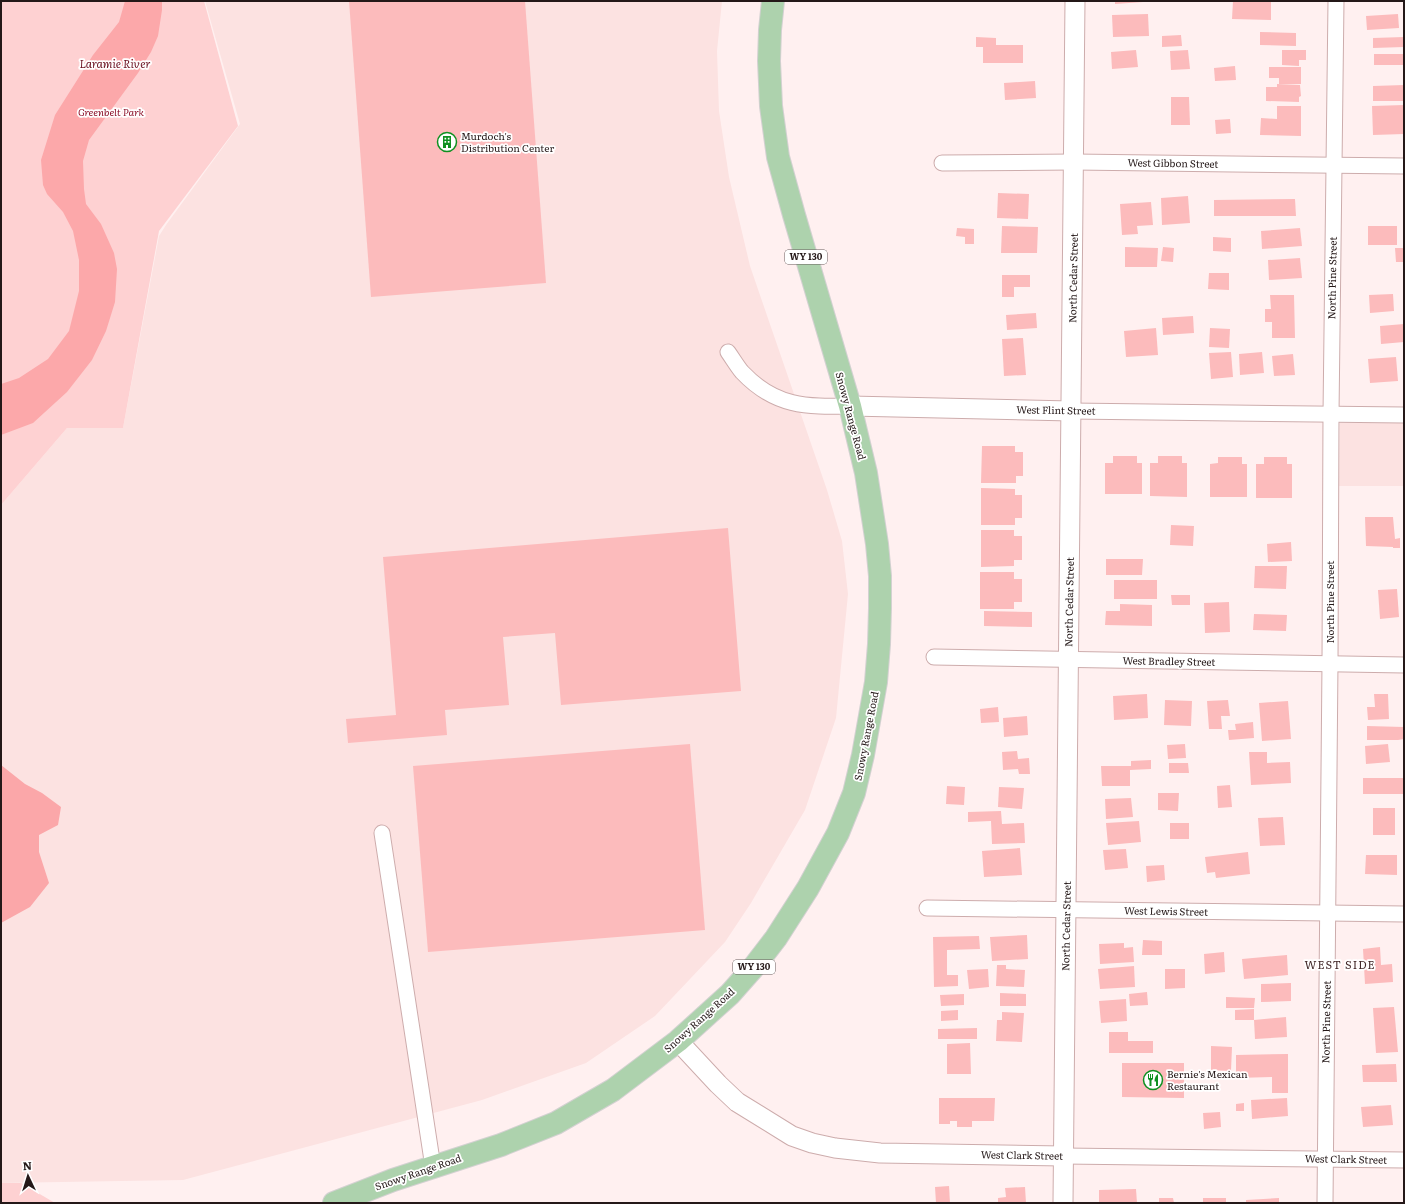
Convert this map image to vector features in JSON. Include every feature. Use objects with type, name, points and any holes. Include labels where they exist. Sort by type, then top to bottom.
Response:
[{"type":"main road","name":"Snowy Range Road","points":[[334,1203],[393,1180],[501,1145],[556,1123],[613,1090],[678,1041],[730,994],[753,968],[776,938],[808,888],[838,833],[854,793],[863,755],[876,682],[879,644],[880,576],[866,473],[850,406],[778,157],[771,106],[769,61],[773,1]]},
{"type":"street","name":"North Cedar Street","points":[[1062,1203],[1075,1]]},
{"type":"street","name":"North Pine Street","points":[[1325,1203],[1331,414],[1336,1]]},
{"type":"street","name":"West Gibbon Street","points":[[942,163],[1074,162],[1404,166]]},
{"type":"street","name":"West Flint Street","points":[[728,352],[741,371],[757,386],[772,396],[792,403],[816,407],[850,406],[1071,411],[1404,415]]},
{"type":"street","name":"West Bradley Street","points":[[934,657],[1404,664]]},
{"type":"street","points":[[382,833],[433,1167]]},
{"type":"street","name":"West Lewis Street","points":[[927,908],[1404,914]]},
{"type":"street","name":"West Clark Street","points":[[678,1041],[737,1102],[792,1136],[812,1143],[834,1148],[880,1152],[1063,1156],[1404,1160]]},
{"type":"shaded area","points":[[205,1],[722,1],[717,51],[719,111],[729,177],[750,266],[827,490],[842,541],[848,594],[836,718],[805,810],[751,903],[725,942],[655,1016],[586,1063],[482,1100],[183,1180],[1,1183],[1,505],[67,428],[123,428],[159,236],[240,124]]},
{"type":"shaded area","points":[[1340,423],[1404,423],[1404,486],[1339,486]]},
{"type":"shaded area","points":[[1,765],[25,784],[42,793],[61,807],[58,825],[39,835],[39,852],[49,883],[30,907],[1,923]]},
{"type":"green space","name":"Greenbelt Park","points":[[1,1],[204,1],[238,126],[159,231],[123,428],[67,428],[1,505]]},
{"type":"green space","points":[[1,1183],[21,1183],[55,1203],[1,1203]]},
{"type":"water","name":"Laramie River","points":[[125,1],[162,1],[162,10],[158,36],[151,52],[138,73],[89,140],[83,161],[86,204],[101,224],[114,253],[117,269],[115,302],[106,331],[92,360],[67,392],[33,423],[1,435],[1,384],[19,378],[48,359],[69,331],[79,291],[79,260],[73,231],[63,212],[47,194],[43,185],[41,160],[55,115],[93,55],[119,22]]},
{"type":"building","name":"Murdoch's Distribution Center","points":[[349,1],[525,1],[546,283],[371,297]]},
{"type":"building","points":[[1115,1],[1143,1],[1143,2],[1115,4]]},
{"type":"building","points":[[1233,1],[1271,1],[1271,20],[1232,19]]},
{"type":"building","points":[[1148,14],[1149,36],[1113,37],[1112,15]]},
{"type":"building","points":[[1398,14],[1399,28],[1367,30],[1366,16]]},
{"type":"building","points":[[1260,32],[1296,33],[1296,46],[1260,45]]},
{"type":"building","points":[[1181,35],[1182,46],[1162,47],[1162,36]]},
{"type":"building","points":[[976,37],[996,38],[996,45],[1023,45],[1023,63],[983,63],[983,47],[976,47]]},
{"type":"building","points":[[1404,37],[1404,47],[1373,48],[1373,38]]},
{"type":"building","points":[[1136,50],[1138,67],[1112,69],[1111,52]]},
{"type":"building","points":[[1188,50],[1190,69],[1171,70],[1170,51]]},
{"type":"building","points":[[1282,50],[1306,50],[1306,60],[1299,60],[1299,66],[1282,65]]},
{"type":"building","points":[[1374,54],[1404,54],[1404,65],[1374,65]]},
{"type":"building","points":[[1235,66],[1236,80],[1215,81],[1214,68]]},
{"type":"building","points":[[1269,67],[1301,67],[1301,84],[1279,84],[1279,78],[1269,78]]},
{"type":"building","points":[[1035,81],[1036,98],[1005,100],[1004,83]]},
{"type":"building","points":[[1277,84],[1300,85],[1301,96],[1299,97],[1299,102],[1266,101],[1266,87],[1277,87]]},
{"type":"building","points":[[1404,85],[1404,101],[1373,101],[1373,86]]},
{"type":"building","points":[[1171,97],[1189,97],[1190,125],[1171,125]]},
{"type":"building","points":[[1404,105],[1404,134],[1373,135],[1372,106]]},
{"type":"building","points":[[1277,106],[1301,106],[1301,136],[1260,135],[1261,118],[1277,119]]},
{"type":"building","points":[[1230,119],[1231,133],[1216,134],[1215,120]]},
{"type":"building","points":[[998,193],[1029,194],[1028,219],[997,218]]},
{"type":"building","points":[[1188,196],[1190,223],[1162,225],[1161,198]]},
{"type":"building","points":[[1295,199],[1296,216],[1214,216],[1214,200]]},
{"type":"building","points":[[1151,202],[1153,225],[1137,226],[1138,234],[1122,235],[1120,204]]},
{"type":"building","points":[[1002,226],[1038,227],[1037,253],[1001,253]]},
{"type":"building","points":[[1368,226],[1397,226],[1397,245],[1368,245]]},
{"type":"building","points":[[957,228],[974,229],[974,244],[965,244],[965,237],[956,236]]},
{"type":"building","points":[[1300,228],[1302,246],[1262,249],[1261,231]]},
{"type":"building","points":[[1213,237],[1231,238],[1231,252],[1213,251]]},
{"type":"building","points":[[1125,247],[1158,248],[1157,267],[1125,267]]},
{"type":"building","points":[[1163,247],[1174,248],[1173,262],[1161,261]]},
{"type":"building","points":[[1395,248],[1404,248],[1404,262],[1396,262]]},
{"type":"building","points":[[1300,258],[1302,278],[1269,280],[1268,260]]},
{"type":"building","points":[[1209,273],[1229,273],[1229,290],[1208,289]]},
{"type":"building","points":[[1002,275],[1030,275],[1030,287],[1014,287],[1014,297],[1002,297]]},
{"type":"building","points":[[1393,294],[1394,311],[1370,313],[1369,295]]},
{"type":"building","points":[[1270,295],[1294,295],[1295,338],[1272,338],[1272,322],[1265,322],[1265,309],[1271,309]]},
{"type":"building","points":[[1036,313],[1037,328],[1007,330],[1006,315]]},
{"type":"building","points":[[1193,316],[1194,333],[1163,335],[1162,318]]},
{"type":"building","points":[[1404,324],[1404,342],[1381,344],[1380,326]]},
{"type":"building","points":[[1156,328],[1158,355],[1126,357],[1124,331]]},
{"type":"building","points":[[1210,328],[1230,329],[1229,348],[1209,347]]},
{"type":"building","points":[[1023,338],[1026,375],[1004,376],[1002,339]]},
{"type":"building","points":[[1231,352],[1233,377],[1211,379],[1209,353]]},
{"type":"building","points":[[1262,352],[1264,373],[1240,375],[1239,354]]},
{"type":"building","points":[[1293,354],[1295,375],[1274,376],[1272,356]]},
{"type":"building","points":[[1396,357],[1398,381],[1370,383],[1368,359]]},
{"type":"building","points":[[982,446],[1015,446],[1015,452],[1023,452],[1023,476],[1016,476],[1016,483],[981,483]]},
{"type":"building","points":[[1113,456],[1137,456],[1137,463],[1142,463],[1142,494],[1105,494],[1105,463],[1113,463]]},
{"type":"building","points":[[1158,456],[1182,456],[1182,463],[1187,463],[1187,497],[1150,496],[1150,463],[1158,463]]},
{"type":"building","points":[[1218,457],[1242,457],[1242,464],[1247,464],[1247,497],[1210,497],[1210,464],[1218,463]]},
{"type":"building","points":[[1264,457],[1287,457],[1287,464],[1292,464],[1292,498],[1256,498],[1256,464],[1264,464]]},
{"type":"building","points":[[981,488],[1015,489],[1015,495],[1022,495],[1022,518],[1015,518],[1015,525],[981,525]]},
{"type":"building","points":[[1365,517],[1393,517],[1395,539],[1400,538],[1400,548],[1366,546]]},
{"type":"building","points":[[1171,525],[1194,526],[1193,546],[1170,545]]},
{"type":"building","points":[[728,528],[741,691],[561,705],[555,633],[503,637],[509,705],[445,710],[447,735],[348,743],[346,719],[396,715],[383,557]]},
{"type":"building","points":[[981,530],[1014,530],[1014,536],[1022,536],[1022,560],[1014,560],[1014,566],[981,567]]},
{"type":"building","points":[[1291,542],[1292,561],[1268,562],[1267,544]]},
{"type":"building","points":[[1106,559],[1143,559],[1142,575],[1106,575]]},
{"type":"building","points":[[1255,566],[1287,566],[1286,589],[1254,588]]},
{"type":"building","points":[[980,572],[1014,572],[1014,579],[1022,579],[1022,602],[1014,602],[1014,609],[980,609]]},
{"type":"building","points":[[1114,580],[1157,580],[1157,599],[1114,599]]},
{"type":"building","points":[[1397,589],[1399,617],[1380,619],[1378,590]]},
{"type":"building","points":[[1171,595],[1190,595],[1190,605],[1172,605]]},
{"type":"building","points":[[1229,602],[1230,632],[1205,633],[1204,603]]},
{"type":"building","points":[[1120,604],[1152,605],[1152,626],[1105,625],[1106,611],[1120,611]]},
{"type":"building","points":[[984,611],[1032,612],[1032,627],[984,626]]},
{"type":"building","points":[[1254,614],[1287,615],[1286,631],[1253,630]]},
{"type":"building","points":[[1147,694],[1148,718],[1114,720],[1113,696]]},
{"type":"building","points":[[1374,694],[1388,694],[1389,719],[1368,720],[1367,707],[1375,707]]},
{"type":"building","points":[[1165,700],[1192,701],[1191,726],[1164,725]]},
{"type":"building","points":[[1228,700],[1230,716],[1221,716],[1222,729],[1209,729],[1207,701]]},
{"type":"building","points":[[1288,701],[1291,739],[1262,741],[1259,703]]},
{"type":"building","points":[[998,707],[999,722],[981,723],[980,709]]},
{"type":"building","points":[[1027,716],[1028,735],[1004,737],[1003,718]]},
{"type":"building","points":[[1253,722],[1254,738],[1229,740],[1228,730],[1236,730],[1235,724]]},
{"type":"building","points":[[1367,726],[1404,727],[1404,739],[1367,740]]},
{"type":"building","points":[[690,744],[705,930],[428,952],[413,766]]},
{"type":"building","points":[[1185,744],[1186,758],[1168,759],[1167,745]]},
{"type":"building","points":[[1388,744],[1390,762],[1366,764],[1365,746]]},
{"type":"building","points":[[1017,751],[1018,759],[1029,758],[1030,774],[1019,774],[1018,769],[1003,770],[1002,752]]},
{"type":"building","points":[[1249,752],[1267,752],[1267,763],[1290,762],[1291,783],[1251,785]]},
{"type":"building","points":[[1151,760],[1151,769],[1130,770],[1130,786],[1102,786],[1101,766],[1131,766],[1131,761]]},
{"type":"building","points":[[1169,763],[1188,763],[1189,773],[1169,773]]},
{"type":"building","points":[[1363,778],[1404,778],[1404,794],[1363,794]]},
{"type":"building","points":[[1230,785],[1232,807],[1218,808],[1217,786]]},
{"type":"building","points":[[947,786],[965,787],[964,805],[946,804]]},
{"type":"building","points":[[999,787],[1024,788],[1022,809],[998,807]]},
{"type":"building","points":[[1158,793],[1179,793],[1178,811],[1158,810]]},
{"type":"building","points":[[1131,798],[1133,817],[1106,819],[1105,799]]},
{"type":"building","points":[[1373,808],[1395,808],[1395,835],[1373,835]]},
{"type":"building","points":[[1001,811],[1002,824],[1024,823],[1025,843],[992,844],[991,821],[968,822],[968,812]]},
{"type":"building","points":[[1283,817],[1285,845],[1260,846],[1258,818]]},
{"type":"building","points":[[1139,821],[1141,842],[1108,845],[1106,823]]},
{"type":"building","points":[[1170,823],[1189,823],[1189,839],[1170,839]]},
{"type":"building","points":[[1020,848],[1022,875],[984,877],[982,851]]},
{"type":"building","points":[[1126,849],[1128,868],[1105,870],[1103,850]]},
{"type":"building","points":[[1248,852],[1250,874],[1216,878],[1215,872],[1207,873],[1205,857]]},
{"type":"building","points":[[1366,855],[1397,855],[1397,875],[1365,874]]},
{"type":"building","points":[[1164,865],[1165,880],[1147,882],[1146,866]]},
{"type":"building","points":[[1027,935],[1028,959],[992,961],[990,937]]},
{"type":"building","points":[[979,936],[980,949],[947,950],[947,975],[958,975],[958,986],[934,987],[933,937]]},
{"type":"building","points":[[1143,940],[1162,941],[1162,955],[1142,955]]},
{"type":"building","points":[[1124,943],[1124,948],[1133,947],[1134,962],[1100,964],[1099,944]]},
{"type":"building","points":[[1380,947],[1381,965],[1392,964],[1393,982],[1365,984],[1363,949]]},
{"type":"building","points":[[1224,952],[1225,972],[1205,974],[1204,954]]},
{"type":"building","points":[[1287,955],[1288,975],[1244,979],[1242,959]]},
{"type":"building","points":[[997,965],[1006,965],[1006,969],[1025,970],[1024,987],[996,986]]},
{"type":"building","points":[[1134,966],[1135,987],[1100,989],[1098,969]]},
{"type":"building","points":[[988,969],[989,987],[969,989],[967,970]]},
{"type":"building","points":[[1165,969],[1185,969],[1185,988],[1165,989]]},
{"type":"building","points":[[1291,983],[1291,1001],[1261,1002],[1261,984]]},
{"type":"building","points":[[1147,992],[1148,1005],[1130,1006],[1129,994]]},
{"type":"building","points":[[1000,993],[1026,994],[1026,1006],[1000,1006]]},
{"type":"building","points":[[964,994],[964,1005],[941,1006],[940,995]]},
{"type":"building","points":[[1226,997],[1255,998],[1254,1008],[1226,1008]]},
{"type":"building","points":[[1126,999],[1127,1021],[1101,1023],[1099,1001]]},
{"type":"building","points":[[1394,1007],[1398,1052],[1376,1053],[1373,1008]]},
{"type":"building","points":[[1254,1009],[1254,1020],[1235,1020],[1235,1010]]},
{"type":"building","points":[[958,1010],[958,1020],[941,1021],[941,1011]]},
{"type":"building","points":[[1002,1012],[1024,1013],[1022,1042],[996,1041],[997,1020],[1002,1020]]},
{"type":"building","points":[[1286,1017],[1287,1037],[1255,1039],[1254,1020]]},
{"type":"building","points":[[977,1028],[977,1039],[938,1039],[938,1029]]},
{"type":"building","points":[[1109,1032],[1128,1032],[1128,1041],[1153,1041],[1153,1053],[1109,1053]]},
{"type":"building","points":[[970,1043],[971,1074],[947,1074],[947,1044]]},
{"type":"building","points":[[1211,1046],[1232,1047],[1231,1071],[1211,1070]]},
{"type":"building","points":[[1288,1054],[1288,1093],[1272,1093],[1272,1077],[1236,1078],[1236,1055]]},
{"type":"building","name":"Bernie's Mexican Restaurant","points":[[1122,1063],[1184,1063],[1184,1098],[1122,1097]]},
{"type":"building","points":[[1396,1064],[1397,1082],[1363,1082],[1362,1065]]},
{"type":"building","points":[[939,1098],[995,1098],[994,1121],[972,1121],[972,1127],[957,1127],[957,1121],[950,1121],[950,1124],[939,1124]]},
{"type":"building","points":[[1287,1098],[1288,1116],[1252,1119],[1251,1100]]},
{"type":"building","points":[[1244,1103],[1244,1111],[1236,1111],[1236,1104]]},
{"type":"building","points":[[1391,1105],[1393,1125],[1363,1127],[1361,1107]]},
{"type":"building","points":[[1220,1112],[1221,1127],[1204,1129],[1203,1113]]},
{"type":"building","points":[[949,1186],[950,1203],[936,1203],[935,1187]]},
{"type":"building","points":[[1025,1187],[1026,1203],[998,1203],[998,1198],[1006,1197],[1005,1188]]},
{"type":"building","points":[[1136,1189],[1137,1203],[1099,1203],[1099,1190]]},
{"type":"building","points":[[1159,1198],[1173,1198],[1174,1203],[1159,1203]]},
{"type":"building","points":[[1203,1198],[1226,1198],[1226,1203],[1203,1203]]},
{"type":"building","points":[[1279,1198],[1279,1203],[1246,1203],[1246,1200]]},
{"type":"place","name":"Murdoch's Distribution Center","points":[[447,142]]},
{"type":"place","name":"Bernie's Mexican Restaurant","points":[[1153,1080]]},
{"type":"district","name":"WEST SIDE","points":[[1340,965]]}]
